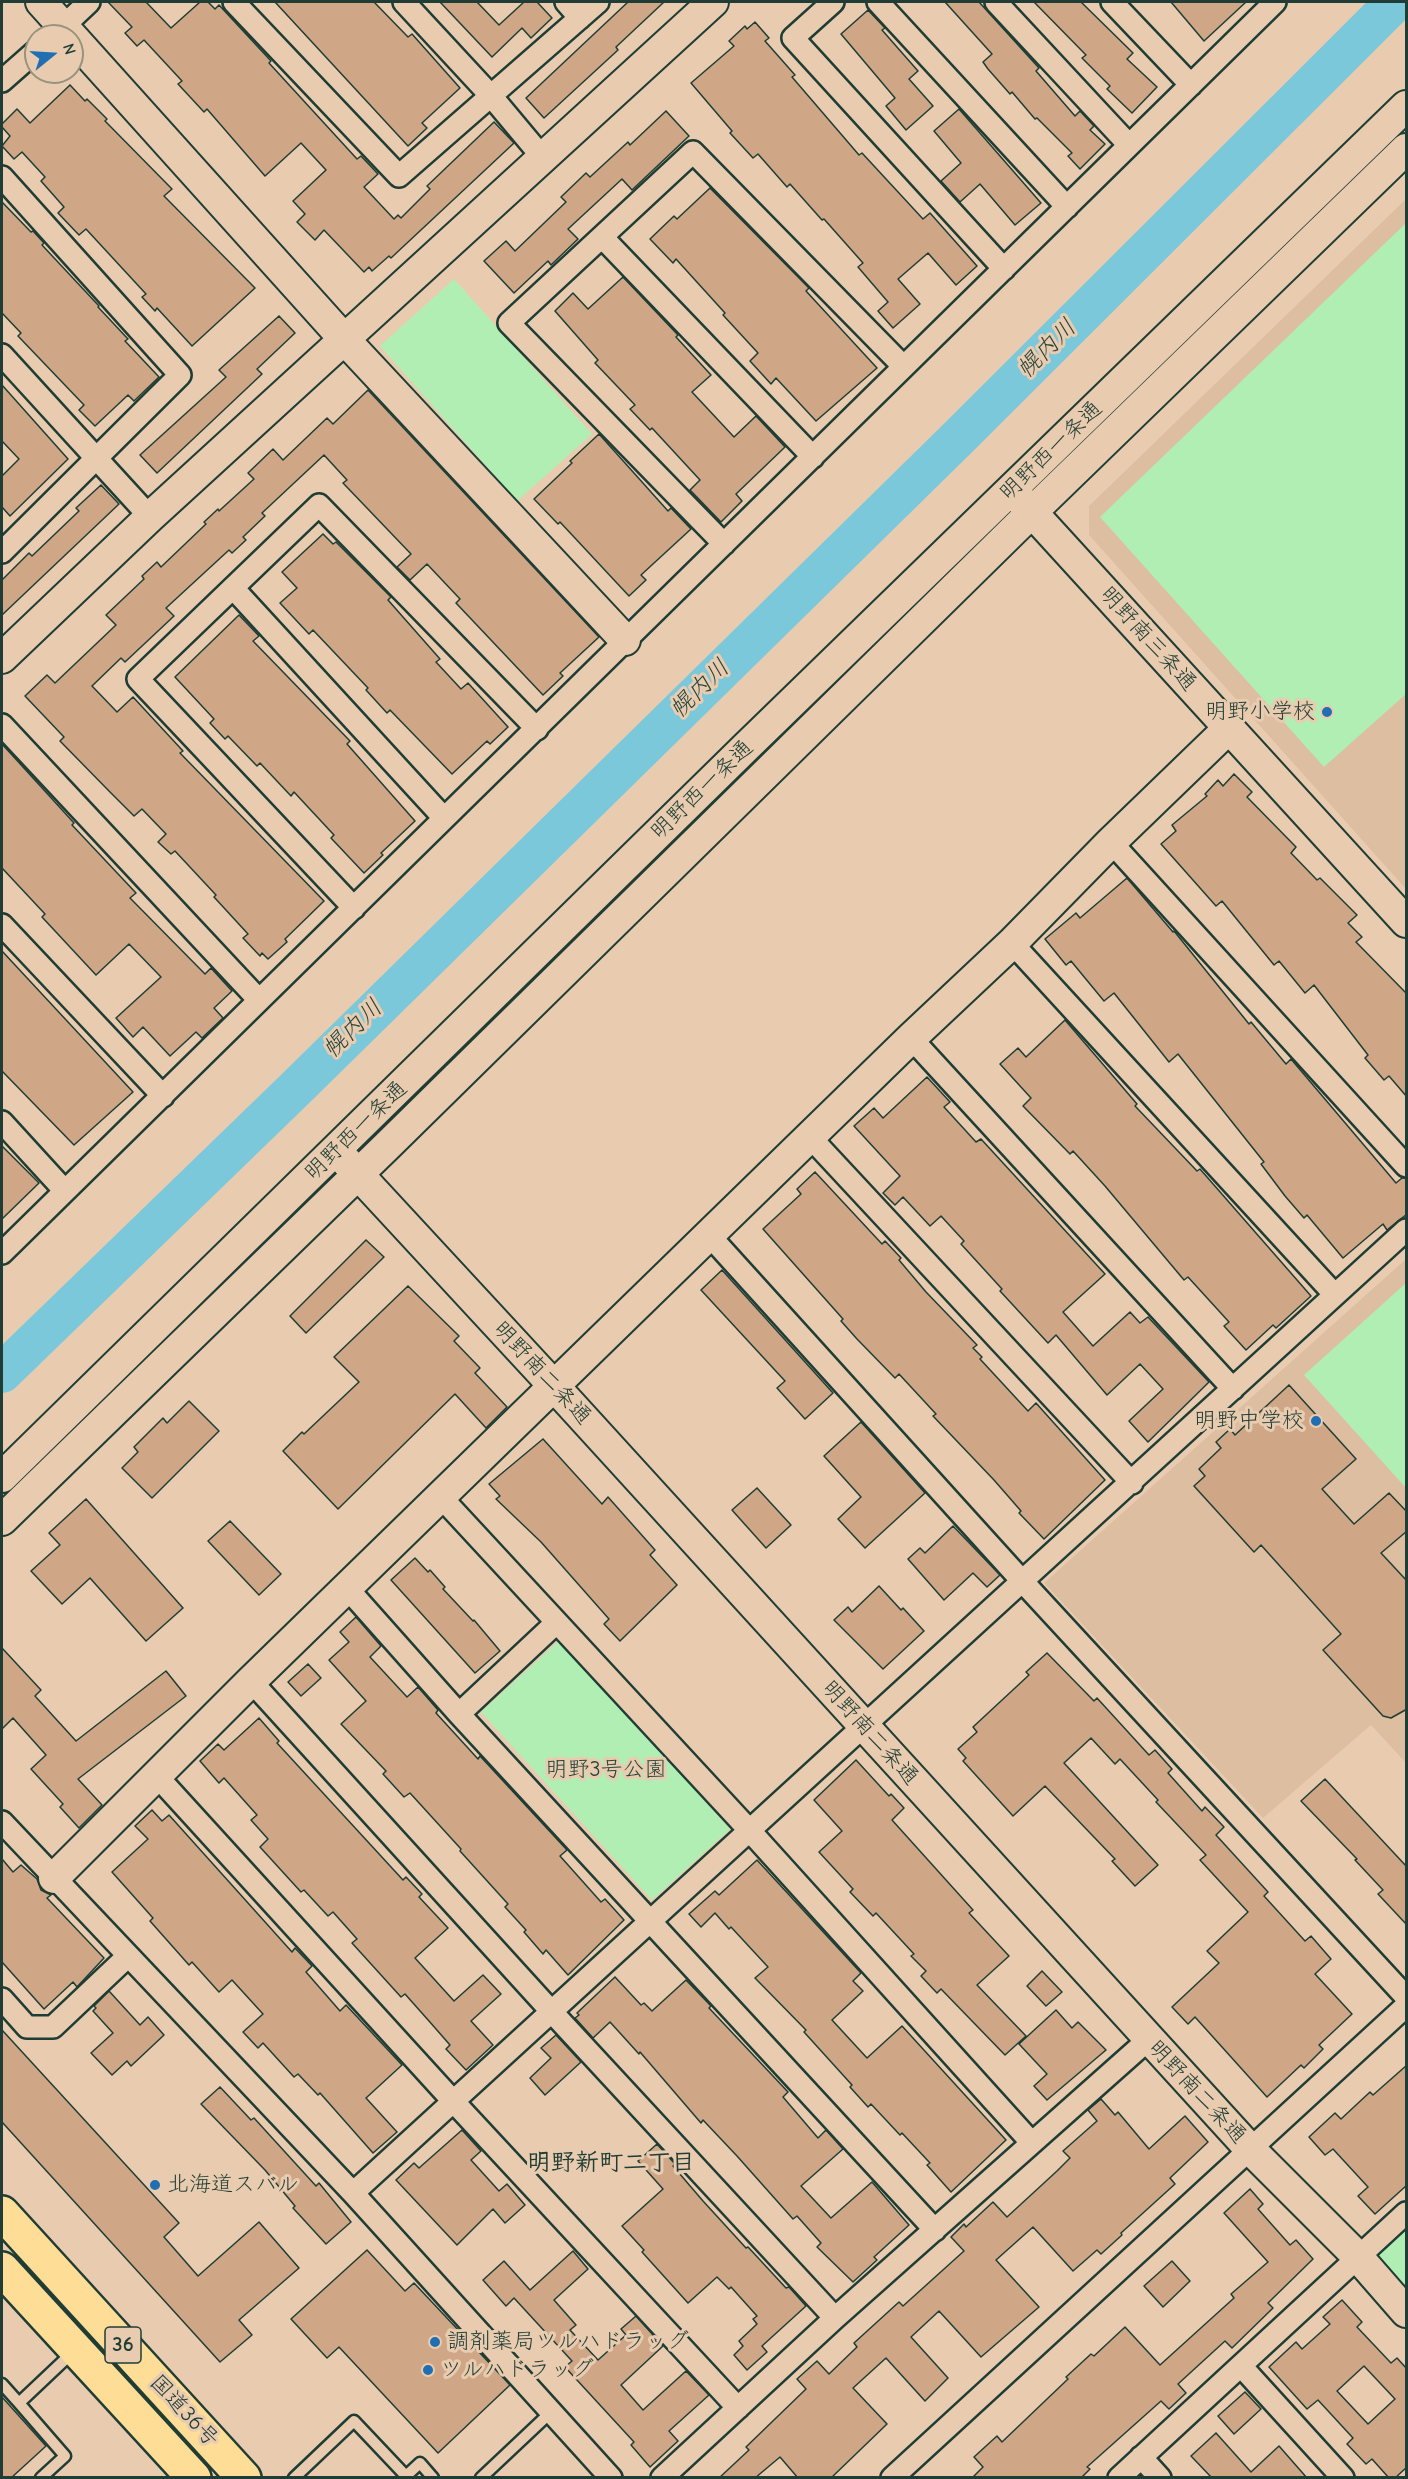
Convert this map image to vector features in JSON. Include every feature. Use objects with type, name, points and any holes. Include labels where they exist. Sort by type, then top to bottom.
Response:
[{"type":"highway","name":"国道36号","points":[[2,2213],[244,2478]]},
{"type":"highway","name":"国道36号","points":[[2,2269],[194,2478]]},
{"type":"street","points":[[41,2],[54,24]]},
{"type":"street","points":[[65,24],[89,2]]},
{"type":"street","points":[[234,2],[399,176],[598,2]]},
{"type":"street","points":[[404,2],[492,97],[543,158]]},
{"type":"street","points":[[566,2],[580,18]]},
{"type":"street","points":[[2,658],[150,517],[713,2]]},
{"type":"street","points":[[832,2],[793,38],[1004,269]]},
{"type":"street","points":[[878,2],[1066,207]]},
{"type":"street","points":[[996,2],[1130,145]]},
{"type":"street","points":[[1112,2],[1191,85]]},
{"type":"street","points":[[2,1253],[1275,2]]},
{"type":"street","points":[[84,59],[625,640]]},
{"type":"street","points":[[2,81],[24,62]]},
{"type":"street","name":"明野西一条通","points":[[2,1477],[1011,489],[1407,106]]},
{"type":"street","name":"明野西一条通","points":[[2,1520],[1032,512],[1407,149]]},
{"type":"street","points":[[724,544],[509,323],[693,152],[903,366]]},
{"type":"street","points":[[2,177],[180,375],[97,459],[4,545]]},
{"type":"street","points":[[603,238],[813,457]]},
{"type":"street","points":[[2,355],[150,517]]},
{"type":"street","name":"明野南三条通","points":[[1011,489],[1407,922]]},
{"type":"street","points":[[354,908],[138,679],[319,505],[537,729]]},
{"type":"street","points":[[233,588],[443,818]]},
{"type":"street","points":[[2,725],[259,1000]]},
{"type":"street","points":[[54,1878],[440,1496],[911,1038],[1012,943],[1111,842],[1229,728]]},
{"type":"street","points":[[1111,842],[1407,1166]]},
{"type":"street","points":[[2,925],[163,1096]]},
{"type":"street","points":[[1012,943],[1335,1295]]},
{"type":"street","points":[[911,1038],[1233,1389]]},
{"type":"street","points":[[2,1122],[65,1191]]},
{"type":"street","points":[[810,1137],[1132,1483]]},
{"type":"street","name":"明野南二条通","points":[[336,1150],[1249,2148],[1358,2257],[1407,2312]]},
{"type":"street","points":[[353,2193],[751,1832],[863,1725],[1132,1483],[1407,1230]]},
{"type":"street","points":[[709,1234],[1023,1582],[1407,1997]]},
{"type":"street","points":[[440,1496],[751,1832],[1031,2142]]},
{"type":"street","points":[[347,1588],[459,1714],[935,2230]]},
{"type":"street","points":[[459,1714],[556,1623]]},
{"type":"street","points":[[251,1681],[551,2011],[835,2318]]},
{"type":"street","points":[[156,1775],[453,2101],[738,2408]]},
{"type":"street","points":[[2,1822],[353,2193],[611,2478]]},
{"type":"street","points":[[2,1999],[27,2027],[52,2026],[128,1956]]},
{"type":"street","points":[[892,2478],[1249,2148],[1407,2006]]},
{"type":"street","points":[[662,2478],[835,2318],[1149,2038]]},
{"type":"street","points":[[1119,2478],[1407,2213]]},
{"type":"street","points":[[1242,2367],[1343,2478]]},
{"type":"street","points":[[1142,2457],[1160,2478]]},
{"type":"lane","points":[[19,2403],[75,2350]]},
{"type":"lane","points":[[2,2384],[65,2456],[41,2478]]},
{"type":"lane","points":[[481,2478],[551,2412]]},
{"type":"lane","points":[[294,2478],[354,2421],[406,2476],[420,2463],[433,2478]]},
{"type":"shaded area","name":"明野小学校","points":[[1406,199],[1406,889],[1089,535],[1089,506]]},
{"type":"shaded area","name":"明野中学校","points":[[1406,1259],[1406,1763],[1371,1725],[1263,1818],[1044,1583]]},
{"type":"green space","name":"明野小学校","points":[[1406,223],[1406,694],[1324,767],[1100,517]]},
{"type":"green space","points":[[454,279],[592,434],[517,501],[380,346]]},
{"type":"green space","points":[[1406,1283],[1406,1488],[1304,1375]]},
{"type":"green space","name":"明野3号公園","points":[[560,1640],[730,1829],[652,1900],[481,1712]]},
{"type":"green space","points":[[1406,2228],[1406,2302],[1370,2262]]},
{"type":"building","points":[[108,2],[146,2],[171,28],[200,2],[208,2],[215,9],[219,5],[357,159],[361,156],[378,174],[364,187],[394,219],[398,215],[401,218],[430,189],[427,186],[494,122],[514,143],[391,258],[389,256],[372,271],[369,267],[364,272],[324,230],[315,240],[297,222],[305,214],[293,201],[326,170],[301,143],[265,176],[207,109],[204,112],[178,84],[182,81],[144,40],[137,46],[125,33],[132,27]]},
{"type":"building","points":[[275,2],[374,2],[408,37],[412,34],[460,88],[422,123],[427,128],[408,146]]},
{"type":"building","points":[[440,2],[477,2],[499,25],[524,2],[537,2],[552,18],[531,38],[522,28],[492,57]]},
{"type":"building","points":[[628,2],[664,2],[616,47],[618,50],[544,118],[526,98]]},
{"type":"building","points":[[945,2],[979,2],[1039,68],[1036,71],[1075,116],[1080,111],[1094,126],[1090,130],[1105,144],[1080,169],[1068,156],[1072,153],[1037,118],[1035,119],[1012,92],[1010,94],[988,69],[983,62],[992,54]]},
{"type":"building","points":[[1034,2],[1081,2],[1133,53],[1127,59],[1157,87],[1132,113],[1107,89],[1110,86],[1082,58],[1086,55]]},
{"type":"building","points":[[1171,2],[1246,2],[1204,41]]},
{"type":"building","points":[[868,10],[885,28],[882,30],[918,71],[909,79],[933,106],[906,130],[886,106],[895,98],[841,34]]},
{"type":"building","points":[[755,22],[769,38],[765,41],[795,75],[792,77],[859,155],[862,153],[923,219],[930,213],[977,266],[956,285],[928,253],[898,279],[920,304],[893,328],[878,311],[888,302],[858,267],[863,263],[790,184],[787,187],[758,154],[753,158],[691,83],[734,46],[729,41],[745,26],[747,29]]},
{"type":"building","points":[[70,85],[107,119],[105,121],[172,189],[164,196],[255,288],[192,346],[157,308],[155,311],[142,297],[146,294],[86,229],[79,235],[58,213],[64,207],[41,181],[45,177],[22,152],[14,159],[2,146],[10,136],[2,124],[17,109],[30,123]]},
{"type":"building","points":[[959,109],[1041,203],[1015,225],[980,184],[960,202],[941,181],[961,163],[934,131]]},
{"type":"building","points":[[666,111],[689,136],[632,190],[622,179],[568,229],[578,239],[551,265],[548,261],[514,293],[484,261],[506,241],[515,251],[566,202],[561,197],[586,173],[590,177],[628,142],[630,145]]},
{"type":"building","points":[[710,188],[809,288],[806,291],[877,368],[816,421],[776,378],[771,384],[750,361],[758,353],[676,259],[673,263],[650,239],[674,216],[677,219]]},
{"type":"building","points":[[2,202],[44,243],[42,245],[99,306],[128,339],[125,341],[159,377],[134,401],[128,395],[95,426],[79,410],[84,405],[18,336],[21,333],[2,313]]},
{"type":"building","points":[[623,277],[678,335],[676,337],[711,375],[692,392],[734,437],[756,416],[785,447],[736,494],[742,501],[721,522],[690,490],[700,480],[652,428],[650,430],[630,409],[635,405],[595,363],[598,360],[555,311],[573,293],[588,309]]},
{"type":"building","points":[[279,316],[295,333],[257,369],[262,374],[157,473],[140,455],[226,377],[219,370]]},
{"type":"building","points":[[2,385],[68,459],[10,516],[2,507],[2,476],[19,459],[2,441]]},
{"type":"building","points":[[368,390],[599,637],[560,673],[563,676],[543,695],[456,603],[460,599],[427,564],[410,580],[397,567],[411,554],[343,483],[347,480],[324,455],[262,513],[265,516],[243,537],[246,540],[232,553],[229,550],[166,608],[174,616],[125,662],[121,658],[92,686],[117,712],[133,697],[183,751],[180,753],[324,901],[285,939],[287,942],[268,959],[262,953],[260,956],[243,938],[248,934],[175,851],[171,854],[158,842],[166,834],[142,809],[134,816],[60,741],[64,737],[25,696],[47,675],[55,683],[116,625],[106,615],[144,579],[142,576],[157,562],[161,567],[206,524],[204,522],[254,479],[248,473],[273,449],[283,460],[327,418],[333,424]]},
{"type":"building","points":[[599,434],[668,511],[671,508],[691,529],[641,575],[646,580],[629,596],[560,522],[558,524],[534,499]]},
{"type":"building","points":[[101,485],[119,504],[2,615],[2,580],[29,553],[32,556],[79,511],[76,508]]},
{"type":"building","points":[[323,534],[333,544],[336,542],[391,597],[388,600],[440,659],[436,662],[461,689],[468,683],[508,727],[490,744],[487,741],[452,774],[390,710],[387,713],[366,690],[368,688],[313,630],[309,634],[280,603],[297,588],[282,572]]},
{"type":"building","points":[[239,615],[259,636],[253,641],[350,741],[347,744],[415,821],[381,853],[383,855],[364,873],[331,838],[334,835],[294,792],[291,796],[260,763],[257,766],[228,736],[225,739],[210,723],[214,719],[175,677]]},
{"type":"building","points":[[2,744],[74,823],[72,825],[136,893],[130,898],[205,974],[211,968],[232,991],[214,1008],[223,1018],[202,1038],[196,1032],[170,1056],[143,1027],[133,1037],[116,1018],[161,977],[129,944],[96,975],[42,917],[45,914],[2,868]]},
{"type":"building","points":[[1234,774],[1252,792],[1247,797],[1296,847],[1291,853],[1317,880],[1320,878],[1357,915],[1348,923],[1362,937],[1356,942],[1407,994],[1407,1097],[1389,1076],[1384,1080],[1365,1058],[1368,1055],[1314,985],[1305,993],[1279,961],[1274,965],[1222,901],[1216,906],[1161,844],[1176,831],[1172,825],[1207,796],[1205,794],[1218,780],[1223,786]]},
{"type":"building","points":[[1127,878],[1174,931],[1249,1024],[1251,1022],[1286,1064],[1291,1059],[1396,1183],[1402,1178],[1407,1178],[1407,1214],[1387,1230],[1383,1224],[1343,1258],[1307,1215],[1304,1218],[1285,1196],[1261,1164],[1264,1162],[1178,1054],[1169,1062],[1114,993],[1104,1001],[1071,961],[1066,965],[1045,939],[1076,913],[1080,918]]},
{"type":"building","points":[[2,951],[133,1092],[74,1145],[2,1071]]},
{"type":"building","points":[[1065,1020],[1137,1104],[1135,1106],[1197,1171],[1200,1169],[1311,1296],[1276,1328],[1273,1325],[1246,1350],[1224,1326],[1229,1322],[1188,1277],[1184,1280],[1105,1186],[1073,1151],[1070,1154],[1023,1106],[1031,1098],[1000,1064],[1018,1048],[1026,1057]]},
{"type":"building","points":[[927,1077],[950,1102],[944,1107],[976,1142],[981,1139],[1105,1274],[1063,1312],[1093,1346],[1130,1312],[1140,1323],[1148,1317],[1209,1382],[1148,1442],[1129,1421],[1163,1389],[1140,1364],[1107,1395],[1056,1335],[1048,1343],[1000,1291],[1002,1289],[961,1244],[964,1241],[941,1216],[930,1226],[903,1197],[895,1205],[883,1193],[900,1176],[854,1126],[874,1108],[883,1118]]},
{"type":"building","points":[[2,1146],[39,1183],[2,1219]]},
{"type":"building","points":[[815,1172],[882,1244],[885,1241],[901,1258],[899,1260],[926,1292],[977,1345],[973,1348],[982,1357],[980,1359],[1028,1411],[1036,1403],[1105,1480],[1044,1539],[1019,1513],[1021,1511],[994,1480],[933,1416],[936,1414],[899,1374],[895,1378],[857,1339],[841,1321],[843,1319],[763,1229],[801,1194],[797,1189]]},
{"type":"building","points":[[366,1240],[384,1257],[306,1333],[290,1316]]},
{"type":"building","points":[[722,1270],[833,1393],[805,1419],[777,1388],[785,1381],[701,1290]]},
{"type":"building","points":[[408,1286],[459,1336],[454,1341],[480,1368],[475,1373],[507,1407],[486,1428],[455,1394],[338,1509],[283,1451],[359,1382],[334,1357]]},
{"type":"building","points":[[1289,1385],[1356,1459],[1322,1489],[1354,1524],[1389,1493],[1407,1512],[1407,1531],[1381,1553],[1407,1581],[1407,1709],[1391,1718],[1383,1716],[1323,1650],[1341,1634],[1261,1545],[1254,1552],[1194,1486],[1205,1476],[1199,1469],[1221,1448],[1216,1442],[1230,1429],[1235,1435]]},
{"type":"building","points":[[189,1401],[219,1431],[152,1498],[122,1468],[138,1452],[134,1447],[163,1418],[167,1423]]},
{"type":"building","points":[[861,1422],[925,1493],[865,1548],[838,1519],[861,1497],[824,1456]]},
{"type":"building","points":[[543,1439],[602,1504],[608,1497],[655,1550],[650,1555],[677,1585],[620,1641],[604,1624],[609,1619],[541,1542],[496,1499],[500,1496],[489,1484]]},
{"type":"building","points":[[757,1488],[791,1525],[766,1548],[732,1510]]},
{"type":"building","points":[[86,1499],[183,1608],[146,1641],[90,1578],[62,1604],[31,1571],[60,1545],[49,1533]]},
{"type":"building","points":[[230,1521],[281,1574],[259,1595],[208,1541]]},
{"type":"building","points":[[953,1526],[1000,1575],[987,1587],[973,1573],[944,1600],[908,1559],[920,1548],[925,1553]]},
{"type":"building","points":[[415,1558],[428,1572],[430,1570],[445,1587],[443,1589],[474,1620],[500,1651],[475,1673],[391,1580]]},
{"type":"building","points":[[879,1586],[924,1631],[883,1669],[834,1620],[848,1607],[852,1612]]},
{"type":"building","points":[[356,1617],[381,1646],[370,1657],[407,1697],[418,1687],[438,1710],[436,1713],[478,1759],[480,1756],[567,1850],[560,1856],[601,1902],[605,1899],[624,1920],[568,1975],[546,1950],[543,1954],[524,1932],[526,1930],[505,1907],[508,1904],[460,1851],[461,1849],[410,1793],[404,1797],[383,1774],[386,1771],[341,1724],[366,1701],[329,1660],[349,1642],[340,1632]]},
{"type":"building","points":[[2,1648],[41,1690],[35,1696],[76,1741],[166,1671],[186,1696],[78,1779],[102,1805],[79,1828],[60,1807],[63,1804],[31,1769],[46,1755],[13,1718],[2,1729]]},
{"type":"building","points":[[1047,1653],[1094,1701],[1097,1698],[1149,1755],[1155,1750],[1172,1769],[1168,1773],[1202,1811],[1205,1807],[1224,1827],[1216,1835],[1268,1892],[1264,1896],[1305,1941],[1311,1936],[1331,1959],[1315,1974],[1352,2014],[1319,2045],[1323,2049],[1304,2068],[1301,2065],[1267,2097],[1195,2017],[1188,2024],[1172,2007],[1219,1963],[1207,1951],[1248,1912],[1200,1860],[1206,1855],[1156,1802],[1158,1800],[1120,1759],[1115,1764],[1091,1738],[1064,1763],[1158,1865],[1135,1886],[1112,1861],[1115,1859],[1045,1786],[1013,1816],[963,1761],[966,1758],[958,1749],[977,1732],[973,1727],[1029,1675],[1026,1672]]},
{"type":"building","points":[[308,1664],[321,1678],[301,1696],[288,1682]]},
{"type":"building","points":[[259,1718],[279,1741],[277,1743],[403,1880],[406,1877],[422,1894],[419,1897],[448,1928],[415,1958],[454,2001],[483,1975],[501,1994],[471,2021],[493,2045],[466,2070],[446,2049],[450,2045],[405,1994],[401,1997],[352,1943],[357,1939],[333,1912],[328,1916],[304,1890],[301,1892],[260,1847],[268,1839],[251,1820],[257,1815],[224,1778],[219,1783],[200,1761],[218,1744],[224,1750]]},
{"type":"building","points":[[856,1760],[889,1796],[891,1794],[904,1808],[892,1820],[973,1910],[969,1913],[1009,1956],[977,1985],[1026,2036],[1005,2055],[941,1989],[937,1993],[921,1976],[926,1971],[911,1956],[914,1954],[876,1913],[873,1916],[850,1892],[853,1889],[819,1852],[842,1831],[814,1800]]},
{"type":"building","points":[[1325,1779],[1407,1867],[1407,1925],[1378,1894],[1383,1890],[1355,1860],[1357,1859],[1301,1801]]},
{"type":"building","points":[[152,1810],[162,1821],[169,1815],[292,1952],[295,1948],[312,1966],[306,1972],[340,2011],[346,2005],[402,2065],[366,2098],[397,2132],[373,2153],[320,2093],[318,2095],[298,2074],[294,2077],[263,2043],[258,2048],[243,2032],[263,2014],[232,1980],[219,1992],[192,1962],[189,1965],[150,1921],[153,1918],[112,1872],[148,1839],[135,1826]]},
{"type":"building","points":[[2,1859],[13,1872],[21,1865],[37,1879],[41,1890],[51,1895],[47,1898],[104,1958],[77,1987],[73,1982],[44,2009],[2,1962]]},
{"type":"building","points":[[757,1860],[861,1973],[853,1981],[863,1991],[832,2020],[867,2058],[902,2026],[1006,2140],[951,2192],[927,2165],[930,2163],[871,2104],[868,2107],[850,2087],[852,2085],[804,2032],[806,2030],[755,1978],[768,1967],[731,1927],[729,1929],[715,1913],[701,1927],[689,1914],[715,1891],[719,1895]]},
{"type":"building","points":[[1042,1971],[1062,1992],[1046,2006],[1027,1986]]},
{"type":"building","points":[[615,1977],[641,2005],[644,2003],[652,2011],[686,1980],[711,2006],[709,2008],[788,2092],[783,2097],[818,2138],[826,2130],[843,2149],[801,2186],[831,2218],[872,2182],[909,2225],[874,2257],[877,2260],[853,2282],[817,2247],[821,2243],[797,2216],[793,2219],[703,2120],[701,2123],[640,2052],[639,2054],[610,2022],[593,2038],[575,2018],[579,2015],[577,2013]]},
{"type":"building","points":[[109,1991],[140,2025],[148,2017],[164,2035],[131,2066],[127,2061],[112,2075],[91,2053],[113,2033],[93,2011],[96,2008],[94,2006]]},
{"type":"building","points":[[1056,2010],[1072,2028],[1078,2022],[1106,2050],[1047,2100],[1034,2086],[1047,2074],[1019,2044]]},
{"type":"building","points":[[2,2030],[179,2223],[164,2237],[198,2276],[259,2222],[299,2268],[239,2320],[252,2335],[220,2362],[2,2122]]},
{"type":"building","points":[[556,2035],[581,2062],[545,2095],[530,2078],[551,2058],[541,2048]]},
{"type":"building","points":[[1407,2065],[1407,2185],[1375,2214],[1358,2196],[1368,2187],[1333,2149],[1325,2155],[1309,2137],[1335,2113],[1341,2119],[1370,2092],[1373,2095]]},
{"type":"building","points":[[220,2087],[251,2120],[254,2118],[316,2186],[319,2183],[351,2222],[326,2244],[293,2208],[295,2206],[265,2170],[201,2104]]},
{"type":"building","points":[[1101,2099],[1115,2115],[1118,2112],[1149,2149],[1185,2116],[1208,2142],[1170,2178],[1175,2184],[1121,2233],[1122,2235],[1101,2254],[1097,2250],[1073,2271],[1033,2227],[996,2260],[1039,2307],[981,2357],[939,2311],[911,2337],[948,2378],[925,2401],[886,2358],[853,2388],[887,2424],[831,2478],[798,2478],[780,2457],[755,2478],[719,2478],[749,2450],[746,2447],[806,2389],[797,2379],[817,2361],[829,2374],[857,2347],[854,2343],[899,2302],[903,2306],[964,2251],[951,2237],[964,2224],[966,2227],[993,2202],[1007,2217],[1057,2171],[1070,2158],[1063,2151],[1097,2121],[1088,2110]]},
{"type":"building","points":[[462,2130],[481,2151],[471,2160],[499,2191],[507,2184],[525,2205],[505,2223],[493,2209],[457,2245],[396,2180],[414,2163],[419,2168]]},
{"type":"building","points":[[657,2144],[675,2164],[673,2166],[746,2248],[748,2247],[806,2306],[762,2346],[767,2352],[747,2370],[734,2355],[743,2346],[739,2341],[757,2324],[753,2319],[757,2316],[731,2287],[729,2289],[717,2277],[688,2303],[622,2226],[663,2189],[638,2161]]},
{"type":"building","points":[[1250,2189],[1263,2204],[1258,2209],[1290,2245],[1296,2240],[1313,2259],[1268,2303],[1273,2308],[1232,2348],[1225,2341],[1178,2384],[1186,2393],[1169,2409],[1161,2401],[1087,2467],[1090,2469],[1081,2478],[972,2478],[983,2467],[974,2457],[997,2436],[1002,2442],[1068,2379],[1066,2377],[1091,2354],[1094,2356],[1125,2327],[1160,2365],[1234,2298],[1231,2294],[1268,2262],[1224,2213]]},
{"type":"building","name":"ツルハドラッグ","points":[[367,2250],[405,2291],[414,2283],[510,2385],[438,2453],[339,2347],[327,2358],[291,2319]]},
{"type":"building","points":[[573,2251],[588,2269],[554,2300],[576,2325],[570,2330],[598,2360],[626,2335],[621,2329],[636,2316],[663,2346],[621,2385],[643,2410],[686,2371],[709,2395],[669,2431],[678,2441],[650,2467],[631,2445],[634,2442],[565,2367],[572,2361],[514,2298],[506,2306],[483,2280],[504,2261],[530,2290]]},
{"type":"building","points":[[1172,2261],[1190,2281],[1163,2307],[1144,2286]]},
{"type":"building","points":[[1342,2300],[1362,2322],[1357,2327],[1391,2363],[1397,2358],[1407,2369],[1407,2467],[1395,2478],[1389,2478],[1372,2459],[1366,2464],[1347,2444],[1353,2438],[1318,2400],[1307,2409],[1269,2367],[1296,2342],[1302,2349],[1330,2324],[1323,2317]],"holes":[[[1364,2366],[1395,2399],[1368,2424],[1337,2391]]]},
{"type":"building","points":[[1245,2392],[1261,2409],[1234,2434],[1218,2416]]},
{"type":"building","points":[[2,2397],[46,2446],[11,2478],[2,2478]]},
{"type":"building","points":[[1216,2433],[1251,2472],[1279,2446],[1307,2478],[1212,2478],[1191,2456]]},
{"type":"waterway","name":"幌内川","points":[[2,1373],[293,1091],[961,435],[1395,2]]},
{"type":"place","name":"明野小学校","points":[[1327,712]]},
{"type":"place","name":"明野中学校","points":[[1316,1421]]},
{"type":"place","name":"北海道スバル","points":[[155,2185]]},
{"type":"place","name":"調剤薬局ツルハドラッグ","points":[[435,2342]]},
{"type":"place","name":"ツルハドラッグ","points":[[428,2370]]},
{"type":"district","name":"明野新町二丁目","points":[[611,2163]]}]
